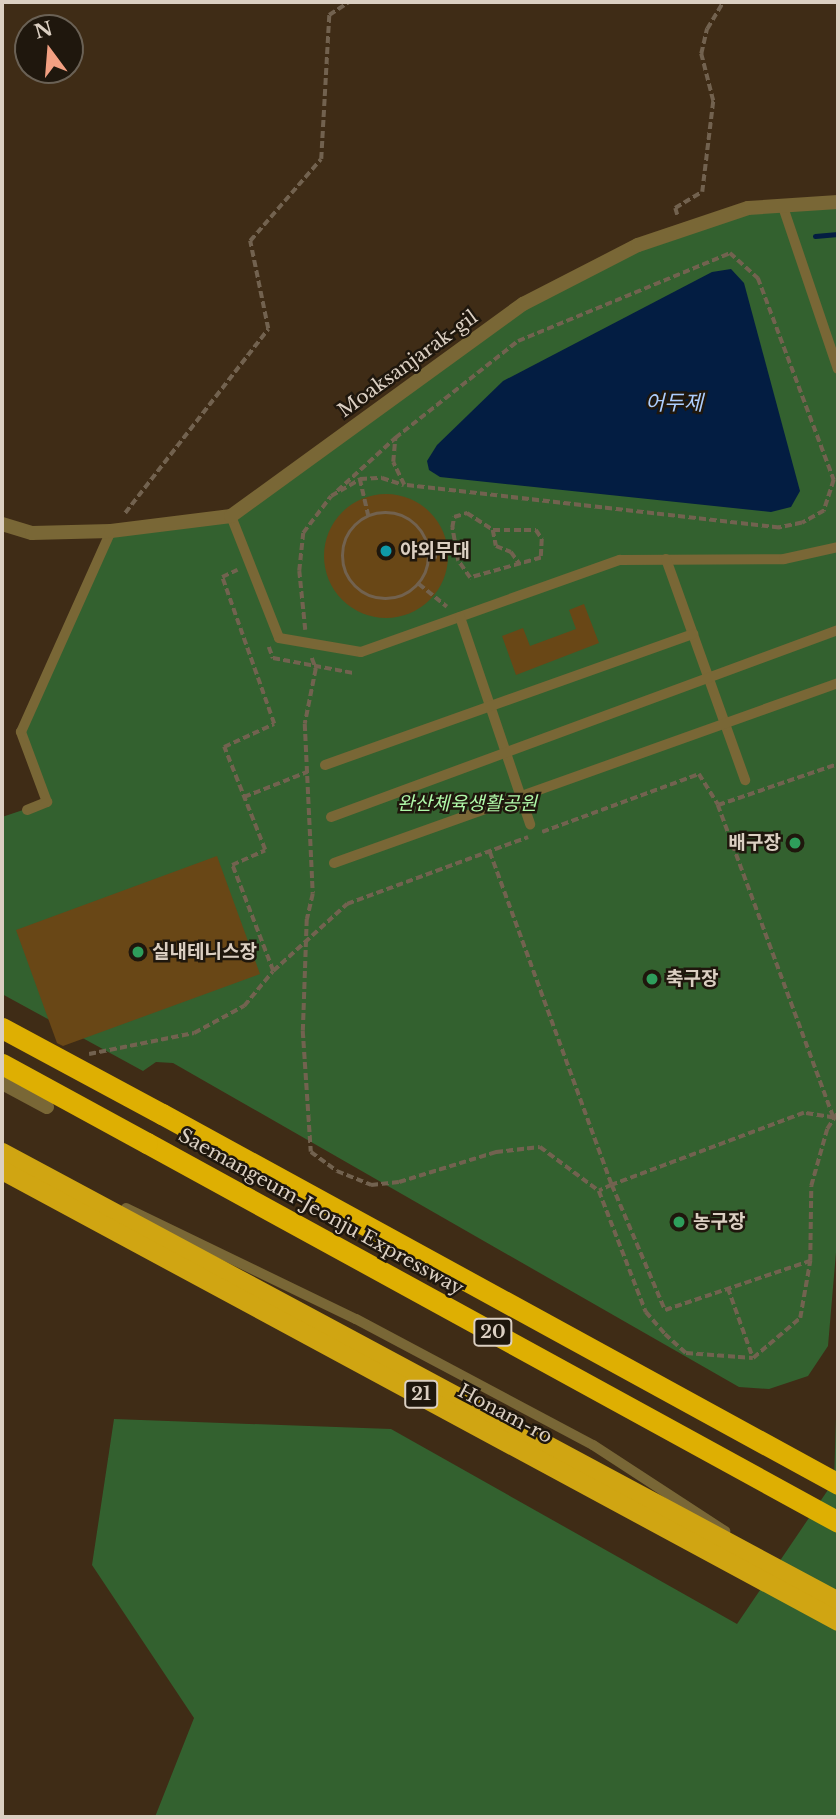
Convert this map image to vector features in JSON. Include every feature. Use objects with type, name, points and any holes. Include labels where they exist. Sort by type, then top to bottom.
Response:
[{"type":"highway","name":"Saemangeum-Jeonju Expressway","points":[[2,1028],[838,1483]]},
{"type":"highway","name":"Saemangeum-Jeonju Expressway","points":[[2,1064],[838,1522]]},
{"type":"highway","name":"Honam-ro","points":[[2,1151],[838,1601]]},
{"type":"highway","name":"Honam-ro","points":[[2,1170],[838,1621]]},
{"type":"street","name":"Moaksanjarak-gil","points":[[2,524],[32,533],[111,531],[231,516],[523,304],[681,228],[782,204],[838,202]]},
{"type":"street","points":[[2,1083],[47,1107]]},
{"type":"lane","points":[[782,204],[838,369]]},
{"type":"lane","points":[[231,516],[279,638],[361,652],[620,560],[784,559],[838,547]]},
{"type":"lane","points":[[27,810],[47,802],[22,732],[111,531]]},
{"type":"lane","points":[[666,559],[745,779]]},
{"type":"lane","points":[[460,617],[530,824]]},
{"type":"lane","points":[[331,817],[838,630]]},
{"type":"lane","points":[[325,765],[692,634]]},
{"type":"lane","points":[[334,863],[838,683]]},
{"type":"path","points":[[111,531],[268,329],[250,241],[321,159],[329,15],[349,2]]},
{"type":"path","points":[[681,228],[676,208],[702,192],[713,101],[701,54],[707,29],[723,2]]},
{"type":"path","points":[[331,496],[359,479],[382,478],[404,485],[779,528],[802,523],[824,510],[836,479],[758,278],[730,253],[518,341],[395,438],[331,496],[303,533],[299,571],[307,643],[316,669],[305,724],[313,881],[306,940],[304,1095],[311,1152],[337,1171],[371,1185],[399,1182],[496,1152],[540,1147],[599,1191],[646,1312],[665,1334],[686,1353],[753,1358],[800,1318],[810,1261],[811,1186],[827,1129],[838,1112]]},
{"type":"path","points":[[395,438],[393,461],[404,485]]},
{"type":"path","points":[[359,479],[369,517]]},
{"type":"path","points":[[396,513],[410,519],[428,543],[430,558],[419,584],[397,598],[383,600],[370,597],[349,580],[342,554],[346,539],[369,517],[396,513]]},
{"type":"path","points":[[467,513],[493,530],[536,530],[542,539],[541,558],[470,578],[455,552],[454,517],[467,513]]},
{"type":"path","points":[[493,530],[496,546],[511,552],[519,563]]},
{"type":"path","points":[[430,558],[455,552]]},
{"type":"path","points":[[232,557],[242,582]]},
{"type":"path","points":[[237,569],[222,577],[274,724],[223,747],[265,850],[232,865],[273,971]]},
{"type":"path","points":[[419,584],[460,617]]},
{"type":"path","points":[[268,645],[273,657],[353,673]]},
{"type":"path","points":[[718,805],[838,764]]},
{"type":"path","points":[[244,797],[325,765]]},
{"type":"path","points":[[81,1064],[90,1053],[194,1032],[244,1006],[273,971],[347,904],[699,774],[718,805],[834,1118]]},
{"type":"path","points":[[490,852],[612,1185],[665,1310],[810,1261]]},
{"type":"path","points":[[599,1191],[804,1113],[834,1118]]},
{"type":"path","points":[[728,1288],[753,1358]]},
{"type":"green space","name":"완산체육생활공원","points":[[838,202],[838,1229],[828,1346],[808,1376],[769,1389],[739,1387],[173,1063],[156,1062],[143,1071],[2,994],[2,817],[47,802],[21,732],[111,531],[231,516],[523,304],[716,216]]},
{"type":"green space","points":[[838,1356],[838,1817],[155,1817],[194,1718],[92,1565],[114,1419],[391,1429],[737,1624],[834,1481]]},
{"type":"water","name":"어두제","points":[[731,269],[744,283],[800,491],[791,507],[771,512],[440,477],[429,470],[427,461],[437,445],[503,381],[712,272]]},
{"type":"building","name":"야외무대","points":[[386,494],[410,499],[430,512],[443,532],[448,556],[443,580],[430,600],[410,613],[386,618],[362,613],[342,600],[329,580],[324,556],[329,532],[342,512],[362,499]]},
{"type":"building","points":[[584,604],[599,643],[516,675],[502,636],[523,628],[530,646],[576,629],[569,610]]},
{"type":"building","name":"실내테니스장","points":[[217,856],[260,974],[63,1046],[57,1043],[16,930]]},
{"type":"waterway","points":[[815,236],[838,234]]},
{"type":"place","name":"야외무대","points":[[386,551]]},
{"type":"place","name":"배구장","points":[[795,843]]},
{"type":"place","name":"실내테니스장","points":[[138,952]]},
{"type":"place","name":"축구장","points":[[652,979]]},
{"type":"place","name":"농구장","points":[[679,1222]]}]
